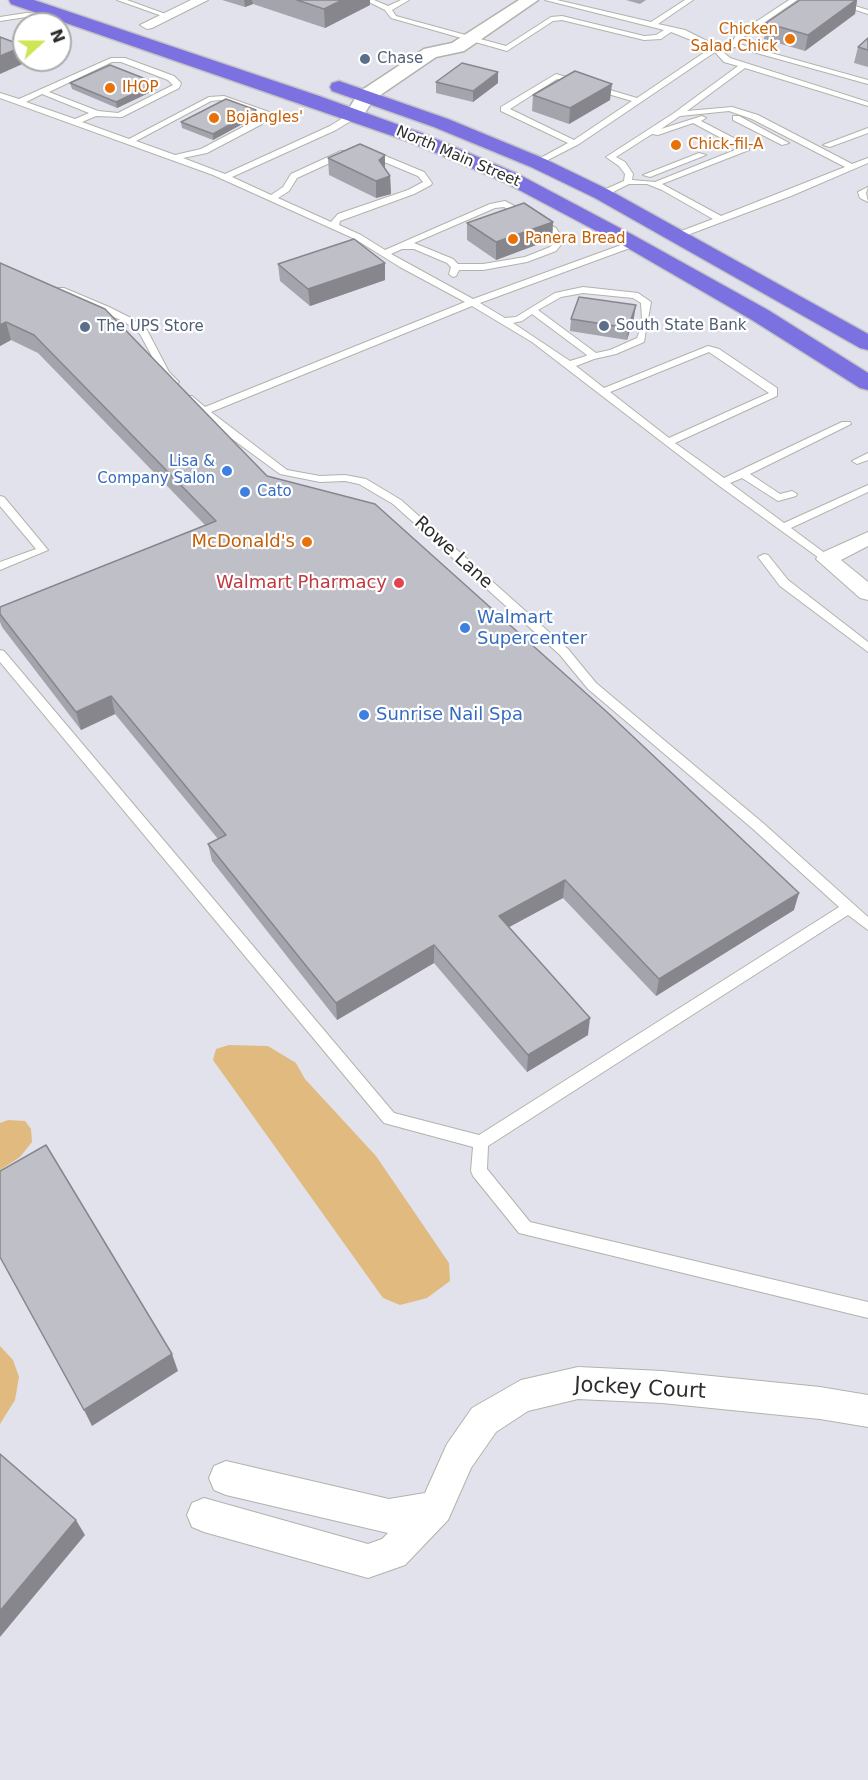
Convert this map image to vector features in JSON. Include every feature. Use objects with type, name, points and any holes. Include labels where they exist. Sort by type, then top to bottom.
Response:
[{"type":"main road","name":"North Main Street","points":[[17,0],[52,12]]},
{"type":"main road","points":[[104,11],[147,25],[168,24]]},
{"type":"main road","name":"North Main Street","points":[[72,19],[417,138],[511,178],[579,212],[760,315],[868,383]]},
{"type":"main road","name":"North Main Street","points":[[325,82],[394,105],[538,163],[679,235],[868,343]]},
{"type":"street","points":[[168,24],[202,0]]},
{"type":"street","points":[[354,116],[366,96],[430,53],[463,43],[530,0]]},
{"type":"street","points":[[444,67],[453,61],[463,43]]},
{"type":"street","points":[[354,116],[394,105],[411,92]]},
{"type":"street","points":[[867,590],[826,559],[868,538]]},
{"type":"street","name":"Jockey Court","points":[[204,1515],[368,1561],[393,1552],[436,1508],[459,1456],[484,1420],[520,1396],[578,1383],[662,1387],[820,1403],[868,1411]]},
{"type":"street","points":[[226,1478],[389,1516],[436,1508]]},
{"type":"lane","points":[[120,0],[168,24]]},
{"type":"lane","points":[[368,0],[388,9],[393,17],[463,43],[507,49],[551,19],[562,18],[644,38],[658,37],[670,29]]},
{"type":"lane","points":[[388,9],[406,0]]},
{"type":"lane","points":[[548,0],[682,32],[715,49],[727,60],[868,104]]},
{"type":"lane","points":[[652,25],[690,0]]},
{"type":"lane","points":[[735,45],[739,37],[794,0]]},
{"type":"lane","points":[[829,0],[868,12]]},
{"type":"lane","points":[[538,163],[573,143],[715,49],[735,45],[868,82]]},
{"type":"lane","points":[[20,102],[111,60],[122,60],[171,78],[177,83],[176,86],[119,115],[90,114],[75,122]]},
{"type":"lane","points":[[719,219],[647,175],[610,157],[677,115],[744,65]]},
{"type":"lane","points":[[573,143],[504,109],[556,76],[637,100]]},
{"type":"lane","points":[[44,92],[99,114]]},
{"type":"lane","points":[[0,95],[225,177],[335,226],[447,287],[569,365],[722,483],[826,559]]},
{"type":"lane","points":[[129,142],[209,99],[221,98],[266,114],[259,122],[204,151],[174,158]]},
{"type":"lane","points":[[677,115],[718,109],[755,117],[852,167]]},
{"type":"lane","points":[[225,177],[333,128],[354,116]]},
{"type":"lane","points":[[647,133],[662,132],[693,120],[725,116],[737,118],[785,143]]},
{"type":"lane","points":[[602,194],[628,182],[648,182],[662,186],[746,148],[693,120]]},
{"type":"lane","points":[[827,145],[868,130]]},
{"type":"lane","points":[[755,136],[764,133]]},
{"type":"lane","points":[[723,147],[746,140]]},
{"type":"lane","points":[[272,198],[286,189],[294,176],[355,150],[367,151],[422,174],[428,183],[411,192],[341,216],[336,220],[335,226]]},
{"type":"lane","points":[[647,175],[702,155]]},
{"type":"lane","points":[[679,235],[868,160]]},
{"type":"lane","points":[[825,163],[842,171]]},
{"type":"lane","points":[[622,164],[628,174],[628,182]]},
{"type":"lane","points":[[868,189],[862,192],[863,196],[868,199]]},
{"type":"lane","points":[[385,253],[493,206],[505,204],[553,230],[557,233],[559,244],[553,249],[510,263],[483,267],[456,267],[450,261],[415,246],[406,245]]},
{"type":"lane","points":[[204,411],[473,302],[634,243]]},
{"type":"lane","points":[[447,287],[456,267]]},
{"type":"lane","name":"Rowe Lane","points":[[46,283],[106,309],[128,320],[144,332],[165,373],[204,411],[284,472],[320,479],[345,478],[362,481],[397,502],[564,652],[600,693],[758,826],[868,925]]},
{"type":"lane","points":[[503,321],[519,319],[545,301],[573,291],[626,292],[635,295],[646,302],[645,317]]},
{"type":"lane","points":[[533,310],[591,351],[593,356]]},
{"type":"lane","points":[[569,365],[593,356],[613,352],[641,340],[643,332]]},
{"type":"lane","points":[[602,392],[708,349],[716,351],[774,390],[774,394],[668,442]]},
{"type":"lane","points":[[722,483],[846,424]]},
{"type":"lane","points":[[857,461],[868,456]]},
{"type":"lane","points":[[742,473],[778,498],[792,494]]},
{"type":"lane","points":[[783,528],[868,488]]},
{"type":"lane","points":[[0,499],[43,550],[0,566]]},
{"type":"lane","points":[[764,557],[784,583],[868,648]]},
{"type":"lane","points":[[0,654],[389,1118],[481,1142],[849,908]]},
{"type":"lane","points":[[481,1142],[478,1171],[525,1228],[868,1310]]},
{"type":"shaded area","points":[[229,1045],[268,1046],[296,1063],[305,1079],[376,1156],[449,1263],[450,1281],[427,1298],[400,1305],[383,1298],[213,1060],[216,1049]]},
{"type":"shaded area","points":[[8,1120],[25,1121],[31,1129],[32,1142],[20,1157],[0,1170],[0,1123]]},
{"type":"shaded area","points":[[0,1346],[13,1360],[19,1377],[15,1400],[0,1424]]},
{"type":"building","points":[[297,0],[342,0],[324,9]]},
{"type":"building","points":[[800,0],[856,0],[808,35],[766,23]]},
{"type":"building","points":[[0,37],[12,42],[12,51],[0,56]]},
{"type":"building","points":[[868,38],[868,50],[858,47]]},
{"type":"building","points":[[462,63],[498,72],[473,91],[436,82]]},
{"type":"building","points":[[110,65],[156,83],[116,102],[70,83]]},
{"type":"building","points":[[575,71],[612,84],[570,108],[533,95]]},
{"type":"building","points":[[226,99],[256,110],[213,134],[181,122]]},
{"type":"building","points":[[360,144],[385,155],[379,160],[390,176],[376,181],[328,158]]},
{"type":"building","points":[[524,203],[553,222],[496,242],[467,223]]},
{"type":"building","points":[[354,239],[385,263],[308,289],[278,264]]},
{"type":"building","points":[[0,263],[105,309],[267,476],[375,504],[608,713],[799,893],[659,979],[565,880],[499,916],[590,1018],[528,1055],[434,945],[336,1003],[208,844],[226,835],[111,696],[76,712],[0,614],[0,607],[216,521],[34,335],[6,322],[0,325]]},
{"type":"building","points":[[579,297],[636,305],[628,328],[571,319]]},
{"type":"building","points":[[46,1145],[172,1354],[84,1410],[0,1257],[0,1171]]},
{"type":"building","points":[[0,1454],[76,1520],[0,1611]]},
{"type":"place","name":"Chicken Salad Chick","points":[[790,39]]},
{"type":"place","name":"Chase","points":[[365,59]]},
{"type":"place","name":"IHOP","points":[[110,88]]},
{"type":"place","name":"Bojangles'","points":[[214,118]]},
{"type":"place","name":"Chick-fil-A","points":[[676,145]]},
{"type":"place","name":"Panera Bread","points":[[513,239]]},
{"type":"place","name":"South State Bank","points":[[604,326]]},
{"type":"place","name":"The UPS Store","points":[[85,327]]},
{"type":"place","name":"Lisa & Company Salon","points":[[227,471]]},
{"type":"place","name":"Cato","points":[[245,492]]},
{"type":"place","name":"McDonald's","points":[[307,542]]},
{"type":"place","name":"Walmart Pharmacy","points":[[399,583]]},
{"type":"place","name":"Walmart Supercenter","points":[[465,628]]},
{"type":"place","name":"Sunrise Nail Spa","points":[[364,715]]}]
